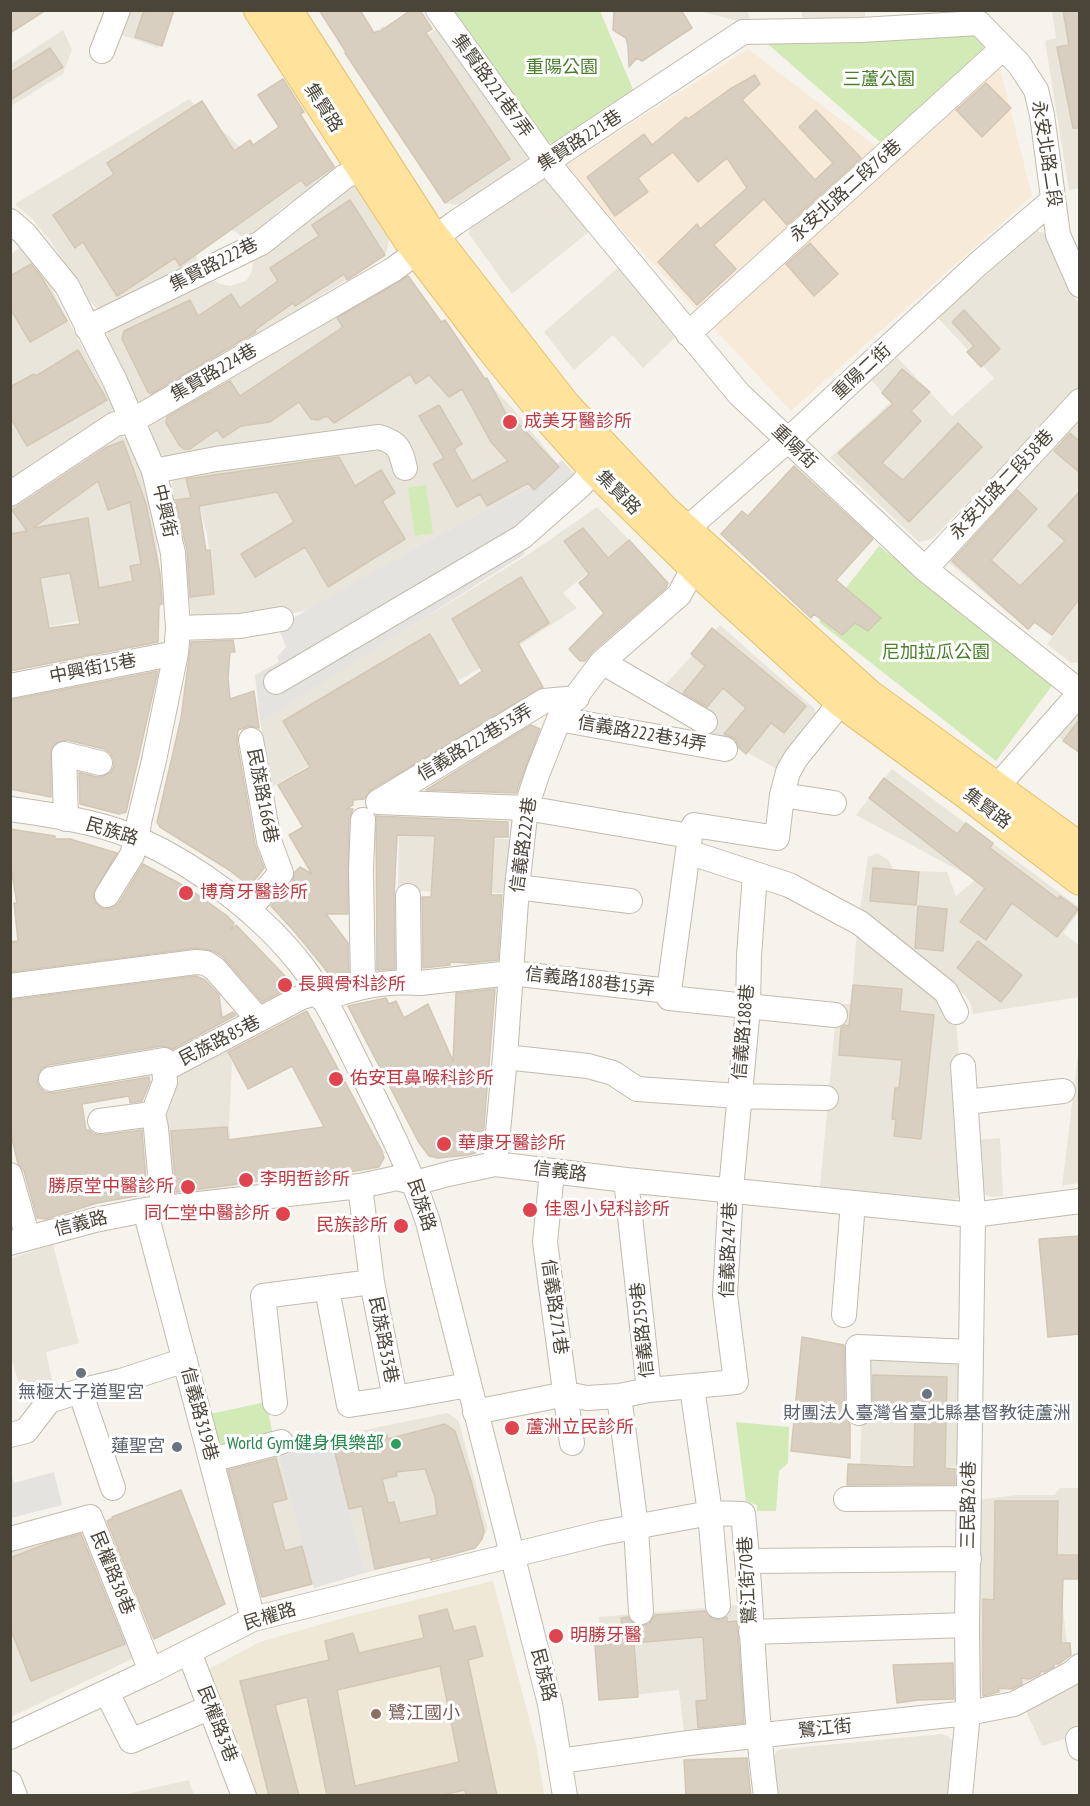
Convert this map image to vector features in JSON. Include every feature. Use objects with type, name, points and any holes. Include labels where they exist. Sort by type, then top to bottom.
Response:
[{"type":"main road","name":"集賢路","points":[[259,10],[362,168],[565,405],[665,511],[678,536]]},
{"type":"main road","name":"集賢路","points":[[287,10],[427,245],[505,366],[594,469],[678,536],[841,702],[989,796],[1080,848]]},
{"type":"main road","name":"集賢路","points":[[701,560],[869,695],[989,796],[1080,880]]},
{"type":"street","points":[[102,51],[118,10]]},
{"type":"street","name":"集賢路221巷7弄","points":[[438,10],[547,162]]},
{"type":"street","name":"永安北路二段","points":[[743,32],[861,30],[978,17],[1019,64],[1036,90],[1042,115],[1058,235],[1080,285]]},
{"type":"street","name":"集賢路221巷","points":[[427,245],[454,223],[743,32]]},
{"type":"street","name":"永安北路二段76巷","points":[[688,334],[1003,48]]},
{"type":"street","name":"重陽街","points":[[547,162],[739,394],[925,569],[1080,693]]},
{"type":"street","name":"集賢路222巷","points":[[87,327],[261,243],[344,177],[362,168]]},
{"type":"street","name":"重陽二街","points":[[678,536],[787,441],[978,264],[1053,200]]},
{"type":"street","name":"中興街","points":[[10,221],[25,234],[68,286],[154,471],[173,553],[178,628],[176,653],[137,838],[132,855],[106,895]]},
{"type":"street","name":"集賢路224巷","points":[[10,495],[115,424],[132,421],[394,269],[427,245]]},
{"type":"street","name":"永安北路二段58巷","points":[[925,569],[1080,401]]},
{"type":"street","points":[[154,471],[216,459],[379,437],[391,440],[400,448],[405,468]]},
{"type":"street","points":[[276,682],[522,537],[581,485],[594,469]]},
{"type":"street","name":"信義路222巷","points":[[495,1164],[517,887],[526,808],[559,719],[602,662],[679,595],[701,560]]},
{"type":"street","points":[[178,628],[240,626],[281,619]]},
{"type":"street","name":"中興街15巷","points":[[10,686],[176,653]]},
{"type":"street","points":[[602,662],[705,722]]},
{"type":"street","points":[[989,796],[1080,693]]},
{"type":"street","name":"信義路222巷53弄","points":[[370,811],[544,701],[577,698]]},
{"type":"street","points":[[689,844],[694,825],[777,838],[782,795],[788,772],[796,758],[841,702]]},
{"type":"street","name":"信義路222巷34弄","points":[[559,719],[725,749]]},
{"type":"street","name":"民族路166巷","points":[[248,910],[281,873],[269,842],[251,740]]},
{"type":"street","points":[[66,819],[64,754],[100,763]]},
{"type":"street","points":[[782,795],[834,803]]},
{"type":"street","points":[[363,987],[361,869],[370,811],[526,808],[689,844],[755,874],[789,885],[861,923],[946,992],[956,1012]]},
{"type":"street","name":"民族路","points":[[10,809],[66,819],[137,838],[212,882],[248,910],[302,966],[320,995],[390,1128],[415,1183],[428,1222],[550,1704],[565,1796]]},
{"type":"street","name":"信義路188巷15弄","points":[[689,844],[669,998],[748,1008]]},
{"type":"street","name":"信義路188巷","points":[[731,1189],[748,1008],[755,874]]},
{"type":"street","points":[[517,887],[630,901]]},
{"type":"street","points":[[408,896],[409,982]]},
{"type":"street","points":[[10,986],[196,962],[206,963],[215,969],[260,1020]]},
{"type":"street","name":"信義路188巷15弄","points":[[409,982],[420,983],[511,973],[669,992]]},
{"type":"street","name":"民族路85巷","points":[[154,1209],[156,1128],[153,1114],[165,1082],[165,1069],[302,997],[340,994],[363,987],[409,982]]},
{"type":"street","points":[[748,1008],[835,1015]]},
{"type":"street","points":[[505,1057],[588,1066],[613,1073],[637,1089],[739,1096],[826,1098]]},
{"type":"street","points":[[51,1079],[164,1060],[165,1069]]},
{"type":"street","points":[[963,1066],[973,1215]]},
{"type":"street","points":[[966,1102],[1063,1091]]},
{"type":"street","points":[[100,1121],[153,1114]]},
{"type":"street","name":"信義路","points":[[19,1241],[95,1220],[154,1209],[360,1186],[397,1178],[415,1183],[448,1173],[495,1164],[626,1180],[973,1215],[1080,1201]]},
{"type":"street","name":"信義路271巷","points":[[552,1172],[545,1242],[572,1443]]},
{"type":"street","points":[[10,1175],[19,1241]]},
{"type":"street","name":"信義路259巷","points":[[626,1180],[649,1390],[619,1396],[636,1527],[641,1612]]},
{"type":"street","points":[[360,1186],[372,1282]]},
{"type":"street","name":"信義路247巷","points":[[692,1387],[736,1382],[725,1295],[731,1189]]},
{"type":"street","points":[[844,1315],[853,1203]]},
{"type":"street","name":"信義路319巷","points":[[154,1209],[185,1360],[253,1619]]},
{"type":"street","name":"三民路26巷","points":[[960,1796],[968,1713],[967,1625],[973,1215]]},
{"type":"street","name":"民族路33巷","points":[[275,1403],[263,1296],[372,1282],[395,1398],[468,1385]]},
{"type":"street","points":[[327,1289],[349,1405],[395,1398]]},
{"type":"street","points":[[860,1413],[858,1347],[970,1352]]},
{"type":"street","points":[[18,1433],[49,1401],[185,1360]]},
{"type":"street","points":[[649,1390],[692,1387],[710,1512],[718,1606]]},
{"type":"street","points":[[80,1391],[113,1488]]},
{"type":"street","points":[[476,1412],[566,1395],[587,1398],[619,1396]]},
{"type":"street","points":[[211,1460],[281,1442]]},
{"type":"street","points":[[846,1499],[969,1498]]},
{"type":"street","name":"鷺江街70巷","points":[[513,1555],[602,1533],[710,1512],[743,1514],[748,1561],[758,1737],[766,1796]]},
{"type":"street","name":"民權路38巷","points":[[10,1539],[90,1517],[151,1671]]},
{"type":"street","name":"民權路","points":[[10,1737],[107,1693],[253,1619],[513,1555]]},
{"type":"street","points":[[748,1561],[969,1559]]},
{"type":"street","points":[[751,1632],[967,1625]]},
{"type":"street","name":"民權路3巷","points":[[189,1652],[244,1796]]},
{"type":"street","name":"鷺江街","points":[[560,1761],[689,1743],[968,1713],[1014,1704],[1072,1673],[1080,1666]]},
{"type":"street","points":[[107,1693],[131,1741],[211,1707]]},
{"type":"street","points":[[10,1784],[15,1796]]},
{"type":"shaded area","points":[[125,11],[171,11],[158,48],[117,33]]},
{"type":"shaded area","points":[[699,11],[747,11],[753,25]]},
{"type":"shaded area","points":[[802,11],[865,11],[865,24],[802,25]]},
{"type":"shaded area","points":[[1052,11],[1079,11],[1079,188],[1069,190],[1045,41],[1056,38]]},
{"type":"shaded area","points":[[384,26],[402,52],[438,28],[531,159],[466,203],[458,205],[444,203],[344,52]]},
{"type":"shaded area","points":[[63,30],[72,50],[63,74],[11,106],[11,64]]},
{"type":"shaded area","points":[[748,49],[895,161],[1000,68],[1032,196],[791,411],[563,167]]},
{"type":"shaded area","points":[[189,99],[241,148],[248,148],[300,113],[338,170],[282,208],[258,231],[244,239],[236,232],[229,230],[196,251],[201,268],[104,310],[98,309],[88,300],[52,243],[32,219],[15,204]]},
{"type":"shaded area","points":[[539,179],[551,181],[591,230],[512,294],[469,234],[471,223]]},
{"type":"shaded area","points":[[349,184],[356,187],[389,239],[386,254],[157,401],[138,405],[107,341],[108,329],[211,279],[230,286],[246,281],[252,271],[253,260]]},
{"type":"shaded area","points":[[1037,231],[1050,235],[1079,306],[1079,388],[932,539],[919,542],[830,458],[891,402],[870,379],[896,356],[952,416],[994,378],[937,317]]},
{"type":"shaded area","points":[[22,246],[43,272],[113,406],[112,413],[11,481],[10,255]]},
{"type":"shaded area","points":[[621,265],[679,334],[643,368],[613,335],[574,370],[544,332]]},
{"type":"shaded area","points":[[405,270],[480,374],[513,409],[558,464],[532,486],[418,546],[310,610],[277,616],[194,619],[191,615],[184,553],[209,549],[207,534],[197,497],[173,500],[170,487],[174,479],[396,432],[164,458],[149,433],[150,422]]},
{"type":"shaded area","points":[[1079,414],[1079,568],[1029,631],[947,561]]},
{"type":"shaded area","points":[[118,435],[126,438],[131,445],[140,466],[155,530],[164,604],[11,634],[11,506],[101,444]]},
{"type":"shaded area","points":[[562,460],[585,486],[518,543],[525,554],[260,722],[255,675],[279,662],[277,657],[286,647],[278,627],[418,546],[532,486]]},
{"type":"shaded area","points":[[597,507],[629,540],[563,593],[577,608],[517,647],[273,786],[260,722],[312,687],[532,552]]},
{"type":"shaded area","points":[[1079,601],[1079,662],[1071,663],[1047,644]]},
{"type":"shaded area","points":[[720,625],[815,709],[815,719],[779,770],[602,673],[663,687]]},
{"type":"shaded area","points":[[1079,703],[1079,753],[1050,730]]},
{"type":"shaded area","points":[[892,769],[1079,907],[1079,912],[1063,933],[1079,945],[1079,997],[973,1014],[970,1002],[963,993],[859,916],[868,857],[877,853],[888,860],[893,869],[947,872],[956,896],[974,881],[969,876],[856,815]]},
{"type":"shaded area","points":[[399,836],[510,839],[506,893],[398,891]]},
{"type":"shaded area","points":[[857,931],[934,990],[956,1021],[960,1069],[961,1197],[955,1200],[820,1187],[837,1004],[851,1004]]},
{"type":"shaded area","points":[[226,1047],[232,1062],[229,1126],[237,1189],[167,1197],[165,1099],[176,1075]]},
{"type":"shaded area","points":[[1079,1047],[1079,1183],[1062,1186]]},
{"type":"shaded area","points":[[1000,1138],[1003,1196],[991,1197],[983,1194],[975,1140]]},
{"type":"shaded area","points":[[53,1244],[79,1343],[46,1352],[54,1389],[24,1400],[11,1357],[10,1259]]},
{"type":"shaded area","points":[[874,1353],[962,1359],[961,1467],[860,1464],[864,1368]]},
{"type":"shaded area","points":[[447,1413],[458,1420],[460,1426],[487,1527],[486,1533],[479,1543],[365,1573],[331,1437]]},
{"type":"shaded area","points":[[331,1437],[365,1573],[314,1588],[277,1448]]},
{"type":"shaded area","points":[[277,1448],[313,1583],[266,1595],[259,1594],[253,1589],[219,1463]]},
{"type":"shaded area","points":[[54,1472],[62,1505],[11,1518],[11,1473],[14,1483]]},
{"type":"shaded area","points":[[1060,1488],[1079,1488],[1079,1576],[1060,1581],[1068,1654],[1044,1672],[1022,1684],[986,1696],[982,1695],[978,1691],[979,1500],[1016,1495],[1054,1495]]},
{"type":"shaded area","points":[[89,1523],[138,1656],[11,1717],[11,1549]]},
{"type":"shaded area","name":"鷺江國小","points":[[493,1581],[537,1749],[544,1795],[254,1795],[207,1670],[260,1642],[354,1615]]},
{"type":"shaded area","points":[[750,1604],[756,1722],[684,1732],[679,1690],[605,1698],[599,1617]]},
{"type":"shaded area","points":[[1079,1681],[1079,1728],[1074,1736],[1042,1746],[1026,1711]]},
{"type":"shaded area","points":[[942,1734],[954,1742],[953,1795],[776,1795],[773,1758],[777,1751],[782,1749]]},
{"type":"shaded area","points":[[189,1780],[194,1795],[122,1795]]},
{"type":"green space","name":"重陽公園","points":[[452,11],[600,11],[635,94],[555,144],[545,141]]},
{"type":"green space","name":"三蘆公園","points":[[973,32],[984,44],[984,52],[880,142],[762,39]]},
{"type":"green space","points":[[426,485],[433,533],[415,536],[408,488]]},
{"type":"green space","name":"尼加拉瓜公園","points":[[879,546],[1054,683],[996,761],[819,622]]},
{"type":"green space","points":[[266,1402],[274,1440],[220,1450],[210,1414]]},
{"type":"green space","points":[[736,1422],[789,1427],[788,1463],[779,1471],[776,1511],[757,1511],[757,1505],[746,1501]]},
{"type":"building","points":[[10,10],[46,10],[10,33]]},
{"type":"building","points":[[144,10],[174,10],[162,46],[135,37]]},
{"type":"building","points":[[319,10],[360,10],[374,33],[411,10],[420,10],[432,29],[426,33],[510,159],[445,203]]},
{"type":"building","points":[[614,10],[681,10],[692,28],[642,61],[637,58],[629,67],[626,38],[613,30]]},
{"type":"building","points":[[1063,10],[1080,10],[1080,128],[1073,128],[1057,47],[1069,45]]},
{"type":"building","points":[[50,48],[63,67],[10,100],[10,73]]},
{"type":"building","points":[[755,75],[760,84],[742,100],[815,180],[833,163],[799,127],[816,110],[861,158],[787,225],[764,199],[714,245],[736,269],[697,305],[658,262],[697,224],[700,229],[747,188],[727,158],[698,182],[673,152],[638,178],[648,192],[615,216],[587,177],[644,134],[652,145],[686,117],[688,119],[730,89]]},
{"type":"building","points":[[283,79],[304,112],[300,114],[334,167],[306,186],[301,180],[180,266],[175,258],[117,296],[83,242],[75,248],[53,215],[114,174],[107,163],[202,101],[234,151],[250,140],[253,145],[279,127],[258,95]]},
{"type":"building","points":[[986,83],[1011,108],[982,137],[956,110]]},
{"type":"building","points":[[350,200],[385,255],[347,280],[344,274],[295,306],[293,303],[255,330],[256,332],[151,394],[148,392],[122,339],[124,331],[190,300],[198,316],[231,294],[240,308],[278,281],[270,268],[319,236],[312,225]]},
{"type":"building","points":[[810,243],[838,274],[814,296],[786,264]]},
{"type":"building","points":[[31,264],[42,278],[67,321],[30,342],[10,308],[10,276]]},
{"type":"building","points":[[408,276],[441,322],[445,320],[485,379],[487,378],[510,421],[513,418],[559,467],[534,490],[528,483],[487,506],[480,494],[457,507],[433,464],[444,458],[419,416],[439,405],[462,444],[454,449],[472,481],[508,461],[491,442],[462,389],[449,397],[429,375],[416,384],[410,374],[334,423],[327,416],[318,420],[311,419],[299,402],[270,422],[241,426],[223,438],[217,430],[190,449],[180,446],[166,423],[167,417],[230,381],[240,396],[343,327],[337,318]]},
{"type":"building","points":[[964,310],[1000,349],[981,367],[967,352],[974,346],[952,322]]},
{"type":"building","points":[[78,350],[107,400],[27,446],[10,417],[10,387],[34,374],[36,376]]},
{"type":"building","points":[[902,369],[930,392],[911,411],[921,421],[882,463],[903,480],[958,423],[982,447],[909,522],[838,453],[893,404],[882,393]]},
{"type":"building","points":[[1070,433],[1080,442],[1080,473],[1054,451]]},
{"type":"building","points":[[123,441],[146,504],[160,574],[162,604],[159,605],[158,642],[10,671],[10,534],[27,531],[12,510],[105,448]],"holes":[[[98,481],[108,510],[130,502],[141,564],[130,566],[133,581],[99,588],[88,518],[33,528]],[[70,573],[80,624],[49,628],[40,578]]]},
{"type":"building","points":[[339,457],[355,486],[381,470],[395,493],[382,501],[405,539],[328,587],[305,547],[255,577],[241,554],[294,522],[277,492],[199,506],[206,551],[210,550],[214,594],[190,597],[187,550],[175,500],[191,498],[186,479]]},
{"type":"building","points":[[794,466],[873,539],[836,580],[881,618],[868,631],[855,623],[842,635],[814,614],[811,618],[721,534],[742,511],[748,516]]},
{"type":"building","points":[[1017,490],[1037,509],[991,560],[1020,586],[1065,541],[1048,526],[1080,491],[1080,598],[1052,635],[1034,622],[1028,629],[952,561]]},
{"type":"building","points":[[583,528],[608,558],[629,540],[668,583],[666,588],[593,651],[585,661],[580,661],[569,649],[604,613],[579,583],[589,574],[564,541]]},
{"type":"building","points":[[521,577],[549,623],[518,643],[543,687],[371,790],[364,799],[353,800],[353,805],[347,809],[353,809],[349,819],[348,914],[326,914],[348,943],[349,976],[331,981],[331,977],[322,965],[271,906],[292,882],[295,872],[300,867],[312,874],[289,835],[303,827],[278,785],[310,767],[283,721],[430,634],[460,686],[482,671],[452,619]]},
{"type":"building","points":[[712,628],[806,706],[784,733],[771,723],[746,754],[739,748],[735,739],[724,734],[746,708],[723,688],[707,707],[683,693],[705,666],[691,654]]},
{"type":"building","points":[[233,640],[235,652],[230,652],[228,678],[230,699],[254,691],[259,728],[249,726],[238,730],[237,742],[255,844],[264,868],[250,886],[229,870],[160,827],[157,822],[181,718],[191,642]]},
{"type":"building","points":[[158,671],[126,812],[119,814],[80,804],[79,772],[97,777],[104,776],[111,772],[114,760],[104,749],[67,740],[56,743],[51,749],[51,797],[10,789],[10,700]]},
{"type":"building","points":[[1080,719],[1080,753],[1063,741]]},
{"type":"building","points":[[531,725],[540,729],[516,793],[426,790]]},
{"type":"building","points":[[884,778],[957,834],[966,823],[993,843],[990,848],[1058,899],[1060,896],[1078,909],[1057,937],[1012,903],[986,940],[960,922],[985,888],[869,798]]},
{"type":"building","points":[[376,816],[508,822],[508,837],[494,837],[491,895],[502,895],[498,960],[470,963],[450,962],[450,965],[423,968],[422,897],[431,897],[435,836],[397,835],[394,896],[395,969],[377,970]]},
{"type":"building","points":[[10,829],[55,836],[55,839],[70,839],[117,853],[93,894],[95,902],[106,909],[113,908],[119,903],[143,864],[188,888],[226,915],[234,923],[230,930],[236,925],[289,980],[291,987],[262,1002],[223,957],[213,951],[197,948],[10,972],[10,942],[18,941],[14,903],[17,903],[10,862]]},
{"type":"building","points":[[873,868],[919,872],[916,905],[870,901]]},
{"type":"building","points":[[918,906],[947,909],[943,951],[915,948]]},
{"type":"building","points":[[978,941],[1022,975],[1001,1002],[957,968]]},
{"type":"building","points":[[196,976],[205,980],[219,995],[222,1018],[233,1012],[236,1015],[173,1049],[162,1046],[49,1065],[42,1068],[38,1075],[37,1082],[40,1088],[45,1092],[53,1093],[149,1077],[150,1082],[142,1101],[130,1103],[129,1096],[82,1104],[86,1130],[94,1134],[142,1130],[147,1194],[97,1203],[46,1219],[37,1218],[24,1171],[18,1164],[10,1130],[10,1000]]},
{"type":"building","points":[[853,985],[902,989],[900,1011],[934,1015],[921,1139],[894,1136],[896,1120],[892,1119],[895,1088],[899,1088],[902,1060],[839,1055],[841,1028],[845,1025],[849,1026]]},
{"type":"building","points":[[495,989],[482,1151],[438,1158],[429,1156],[418,1141],[348,1006],[386,998],[389,1004],[396,1001],[404,1018],[428,1004],[453,1061],[456,993]]},
{"type":"building","points":[[307,1011],[382,1151],[384,1158],[379,1167],[176,1192],[171,1131],[227,1127],[228,1140],[324,1127],[292,1066],[248,1089],[228,1052]]},
{"type":"building","points":[[1080,1236],[1080,1334],[1048,1337],[1039,1239]]},
{"type":"building","points":[[802,1337],[844,1345],[845,1413],[850,1424],[850,1458],[791,1451]]},
{"type":"building","points":[[873,1375],[947,1377],[945,1468],[955,1469],[955,1484],[847,1485],[848,1464],[914,1467],[915,1404],[873,1403]]},
{"type":"building","points":[[445,1424],[455,1431],[484,1531],[482,1539],[475,1548],[431,1560],[430,1557],[375,1569],[362,1506],[349,1509],[334,1449],[387,1435],[388,1439]],"holes":[[[425,1469],[435,1497],[437,1515],[400,1523],[394,1502],[388,1503],[382,1479],[397,1476],[396,1472]]]},
{"type":"building","points":[[276,1458],[287,1499],[272,1503],[285,1551],[302,1546],[312,1584],[262,1597],[228,1470]]},
{"type":"building","points":[[181,1490],[225,1604],[154,1639],[107,1521]]},
{"type":"building","points":[[995,1501],[1058,1501],[1057,1555],[1080,1555],[1080,1579],[1063,1579],[1061,1643],[1070,1643],[1071,1655],[1059,1664],[1054,1664],[1054,1667],[1044,1672],[1040,1671],[1040,1674],[1030,1679],[1021,1678],[1022,1684],[1012,1689],[998,1688],[999,1692],[983,1696],[983,1599],[994,1600]]},
{"type":"building","points":[[81,1534],[125,1644],[31,1681],[10,1628],[10,1558],[51,1542]]},
{"type":"building","points":[[447,1609],[454,1631],[475,1626],[483,1656],[468,1660],[497,1796],[466,1796],[465,1790],[437,1796],[327,1796],[307,1697],[275,1705],[299,1796],[269,1796],[240,1681],[329,1660],[325,1641],[353,1633],[359,1653],[424,1638],[419,1616]],"holes":[[[440,1666],[459,1762],[355,1786],[337,1690]]]},
{"type":"building","points":[[705,1611],[713,1619],[720,1620],[727,1617],[727,1622],[737,1621],[744,1723],[698,1728],[696,1701],[707,1700],[703,1637],[634,1643],[638,1697],[599,1700],[594,1633],[622,1630],[621,1618],[628,1617],[634,1624],[642,1626],[649,1624],[655,1615]]},
{"type":"building","points":[[953,1663],[954,1699],[897,1703],[893,1665]]},
{"type":"building","points":[[747,1758],[751,1796],[686,1796],[684,1760]]},
{"type":"place","name":"成美牙醫診所","points":[[510,422]]},
{"type":"place","name":"博育牙醫診所","points":[[186,893]]},
{"type":"place","name":"長興骨科診所","points":[[285,985]]},
{"type":"place","name":"佑安耳鼻喉科診所","points":[[336,1079]]},
{"type":"place","name":"華康牙醫診所","points":[[444,1144]]},
{"type":"place","name":"李明哲診所","points":[[246,1180]]},
{"type":"place","name":"勝原堂中醫診所","points":[[188,1187]]},
{"type":"place","name":"佳恩小兒科診所","points":[[530,1210]]},
{"type":"place","name":"同仁堂中醫診所","points":[[283,1214]]},
{"type":"place","name":"民族診所","points":[[401,1226]]},
{"type":"place","name":"無極太子道聖宮","points":[[81,1373]]},
{"type":"place","name":"財團法人臺灣省臺北縣基督教徒蘆洲","points":[[927,1394]]},
{"type":"place","name":"蘆洲立民診所","points":[[512,1428]]},
{"type":"place","name":"World Gym健身俱樂部","points":[[396,1444]]},
{"type":"place","name":"蓮聖宮","points":[[177,1447]]},
{"type":"place","name":"明勝牙醫","points":[[556,1636]]},
{"type":"place","name":"鷺江國小","points":[[376,1714]]}]
